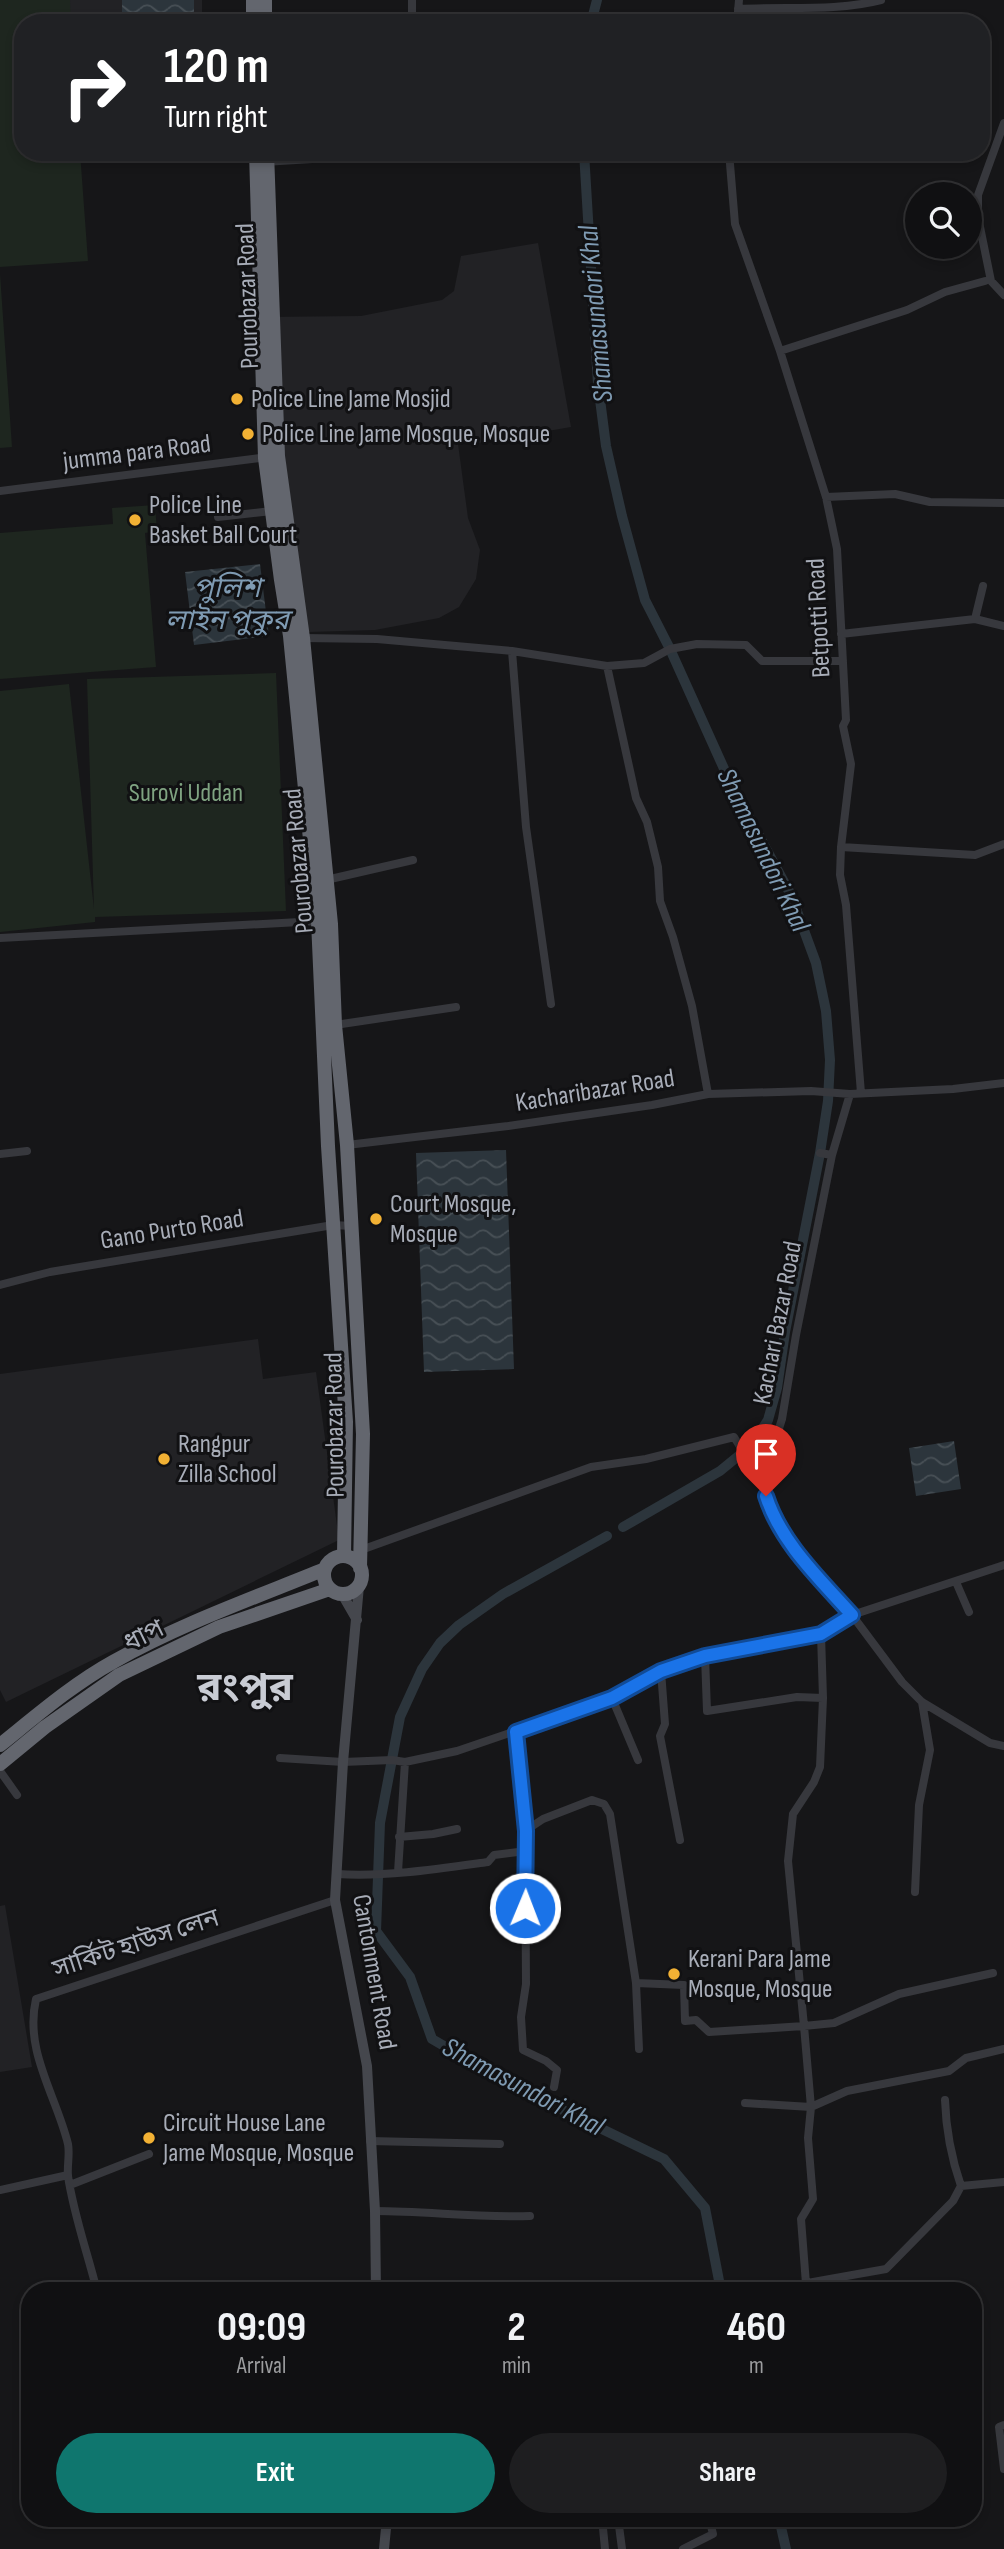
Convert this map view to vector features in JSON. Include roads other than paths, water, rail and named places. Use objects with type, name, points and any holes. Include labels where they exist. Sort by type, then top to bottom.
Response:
[{"type":"highway","name":"Pourobazar Road","points":[[261,161],[272,511],[290,636],[318,921],[346,1422],[344,1556]]},
{"type":"highway","name":"Pourobazar Road","points":[[272,457],[303,638],[331,924],[335,1025],[347,1145],[363,1434],[360,1567]]},
{"type":"highway","points":[[344,1556],[352,1558],[360,1567],[359,1586]]},
{"type":"highway","name":"ধাপ","points":[[0,1745],[112,1662],[213,1614],[325,1569],[336,1558],[344,1556]]},
{"type":"highway","points":[[325,1569],[326,1583],[336,1591]]},
{"type":"highway","name":"ধাপ","points":[[0,1764],[45,1727],[119,1675],[219,1627],[336,1591],[348,1593],[359,1586]]},
{"type":"main road","name":"Cantonment Road","points":[[359,1586],[343,1762],[335,1900],[367,2066],[376,2282]]},
{"type":"main road","points":[[336,1591],[357,1620]]},
{"type":"main road","points":[[384,2549],[386,2527]]},
{"type":"street","points":[[739,4],[824,9],[881,0]]},
{"type":"street","points":[[1004,123],[978,195],[978,217],[991,281],[1004,295]]},
{"type":"street","name":"Betpotti Road","points":[[730,161],[735,224],[780,351],[826,497],[837,549],[846,720],[843,726],[850,764],[840,875],[846,905],[861,1093]]},
{"type":"street","points":[[780,351],[906,310],[946,292],[985,281]]},
{"type":"street","name":"jumma para Road","points":[[0,491],[272,457]]},
{"type":"street","points":[[826,497],[895,494],[930,502],[1004,503]]},
{"type":"street","points":[[218,517],[272,511]]},
{"type":"street","points":[[975,618],[983,586]]},
{"type":"street","points":[[841,634],[975,618],[1004,626]]},
{"type":"street","points":[[303,638],[377,639],[512,651],[607,666],[644,663],[670,649],[697,644],[747,645],[762,661],[843,661]]},
{"type":"street","points":[[512,651],[526,827],[551,1003]]},
{"type":"street","points":[[607,666],[636,799],[647,822],[658,867],[660,901],[692,1006],[708,1094]]},
{"type":"street","points":[[841,848],[975,855],[1004,844]]},
{"type":"street","points":[[326,880],[413,860]]},
{"type":"street","points":[[0,938],[318,921]]},
{"type":"street","points":[[335,1025],[456,1007]]},
{"type":"street","name":"Kacharibazar Road","points":[[347,1145],[508,1126],[708,1094],[811,1091],[850,1094],[1004,1083]]},
{"type":"street","name":"Kachari Bazar Road","points":[[762,1482],[782,1419],[832,1155],[850,1094]]},
{"type":"street","points":[[0,1154],[27,1151]]},
{"type":"street","points":[[820,1153],[832,1155]]},
{"type":"street","name":"Gano Purto Road","points":[[0,1285],[50,1272],[333,1225],[352,1226]]},
{"type":"street","points":[[804,1230],[816,1234]]},
{"type":"street","points":[[785,1332],[796,1335]]},
{"type":"street","points":[[361,1550],[591,1467],[646,1459],[734,1437],[762,1482],[771,1511],[796,1552],[852,1615],[902,1682],[922,1702],[990,1743],[1004,1746]]},
{"type":"street","points":[[280,1758],[405,1762],[457,1751],[612,1698],[661,1671],[705,1656],[821,1634],[852,1615],[1004,1565]]},
{"type":"street","points":[[956,1582],[969,1612]]},
{"type":"street","points":[[834,1628],[858,1623]]},
{"type":"street","points":[[806,2282],[801,2219],[813,2199],[808,2138],[811,2107],[788,1861],[793,1814],[814,1782],[820,1767],[823,1698],[821,1634]]},
{"type":"street","points":[[705,1656],[707,1711],[797,1697],[823,1698]]},
{"type":"street","points":[[661,1671],[665,1724],[660,1736],[680,1840]]},
{"type":"street","points":[[612,1698],[638,1760]]},
{"type":"street","points":[[915,1892],[919,1805],[930,1750],[922,1702]]},
{"type":"street","points":[[516,1732],[526,1831],[526,1984],[521,2017],[523,2050],[546,2061],[557,2070],[554,2087]]},
{"type":"street","points":[[398,1872],[405,1762]]},
{"type":"street","points":[[0,1771],[18,1795]]},
{"type":"street","points":[[526,1831],[543,1819],[592,1800],[604,1804],[610,1814],[636,1983],[639,2049]]},
{"type":"street","points":[[399,1837],[457,1829]]},
{"type":"street","points":[[337,1874],[365,1876],[488,1862],[494,1855],[526,1851]]},
{"type":"street","name":"সার্কিট হাউস লেন","points":[[95,2282],[68,2175],[69,2147],[58,2110],[42,2074],[33,2037],[32,2018],[36,2000],[335,1900]]},
{"type":"street","points":[[636,1983],[684,1985],[685,2021],[696,2020],[709,2032],[834,2023],[899,1994],[993,1973]]},
{"type":"street","points":[[745,2104],[811,2107],[847,2091],[948,2071],[966,2058],[1004,2049]]},
{"type":"street","points":[[817,2282],[886,2269],[953,2201],[961,2186],[951,2158],[945,2100]]},
{"type":"street","points":[[370,2141],[500,2144]]},
{"type":"street","points":[[71,2185],[149,2154]]},
{"type":"street","points":[[0,2190],[68,2175]]},
{"type":"street","points":[[961,2186],[1004,2182]]},
{"type":"street","points":[[375,2211],[422,2211],[493,2217],[530,2216]]},
{"type":"street","points":[[1004,2425],[999,2427],[1004,2469]]},
{"type":"street","points":[[603,2527],[605,2549]]},
{"type":"street","points":[[619,2527],[622,2549]]},
{"type":"street","points":[[683,2549],[713,2534],[711,2527]]},
{"type":"water","points":[[122,0],[194,0],[194,14],[122,14]]},
{"type":"water","name":"পুলিশ লাইন পুকুর","points":[[260,564],[269,636],[194,645],[185,572]]},
{"type":"water","points":[[506,1150],[514,1369],[424,1372],[416,1153]]},
{"type":"water","points":[[954,1441],[961,1489],[916,1496],[909,1448]]},
{"type":"waterway","name":"Shamasundori Khal","points":[[593,14],[597,0]]},
{"type":"waterway","name":"Shamasundori Khal","points":[[585,161],[598,384],[606,446],[622,516],[645,600],[730,782],[791,895],[816,963],[826,1011],[830,1060],[828,1101],[820,1153],[785,1332],[777,1388],[768,1420],[753,1444],[720,1471],[623,1527]]},
{"type":"waterway","name":"Shamasundori Khal","points":[[607,1536],[503,1594],[459,1625],[440,1643],[422,1669],[400,1717],[380,1823],[376,1931],[410,1977],[432,2039],[513,2086],[664,2159],[705,2208],[719,2282]]},
{"type":"waterway","name":"Shamasundori Khal","points":[[781,2527],[786,2549]]},
{"type":"place","name":"Police Line Jame Mosjid","points":[[237,399]]},
{"type":"place","name":"Police Line Jame Mosque, Mosque","points":[[248,434]]},
{"type":"place","name":"Police Line Basket Ball Court","points":[[135,520]]},
{"type":"place","name":"Court Mosque, Mosque","points":[[376,1219]]},
{"type":"place","name":"Rangpur Zilla School","points":[[164,1459]]},
{"type":"place","name":"Kerani Para Jame Mosque, Mosque","points":[[674,1974]]},
{"type":"place","name":"Circuit House Lane Jame Mosque, Mosque","points":[[149,2138]]},
{"type":"district","name":"রংপুর","points":[[245,1688]]},
{"type":"park label","name":"Surovi Uddan","points":[[186,793]]}]
